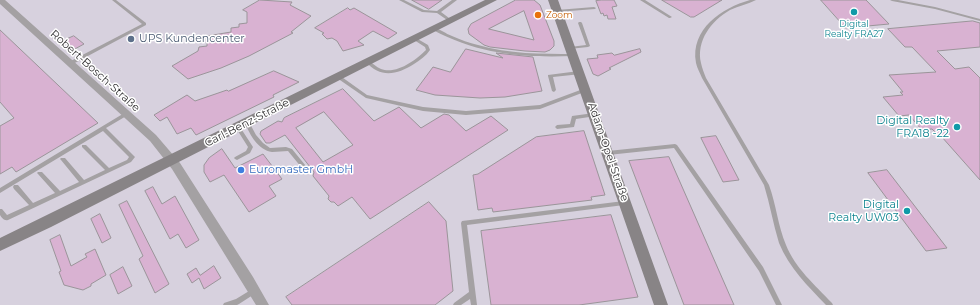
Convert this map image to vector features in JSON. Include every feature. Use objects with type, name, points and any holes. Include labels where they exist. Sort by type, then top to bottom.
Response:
[{"type":"main road","name":"Carl-Benz-Straße","points":[[1,242],[172,160],[492,0]]},
{"type":"main road","name":"Adam-Opel-Straße","points":[[553,0],[661,305]]},
{"type":"street","name":"Robert-Bosch-Straße","points":[[0,0],[69,64],[153,138],[172,160],[214,224],[263,305]]},
{"type":"lane","points":[[69,64],[145,24],[114,0]]},
{"type":"lane","points":[[401,0],[423,11],[438,12],[451,20]]},
{"type":"lane","points":[[438,12],[455,0]]},
{"type":"lane","points":[[642,0],[670,17]]},
{"type":"lane","points":[[754,0],[738,5],[714,20],[700,41],[696,56],[697,62],[704,78],[766,185],[772,201],[782,243],[786,252],[797,269],[830,305]]},
{"type":"lane","points":[[892,0],[935,8],[980,20]]},
{"type":"lane","points":[[557,11],[594,8]]},
{"type":"lane","points":[[434,30],[458,40],[500,51],[540,55],[572,51],[588,46],[580,23]]},
{"type":"lane","points":[[368,62],[382,71],[393,73],[407,67],[425,55],[428,50],[427,46],[415,39]]},
{"type":"lane","points":[[554,90],[550,76],[580,73]]},
{"type":"lane","points":[[339,77],[366,96],[423,110],[466,113],[540,107],[586,90]]},
{"type":"lane","points":[[0,191],[126,114]]},
{"type":"lane","points":[[557,127],[572,126],[574,118],[594,115]]},
{"type":"lane","points":[[237,158],[248,152],[251,147],[242,125]]},
{"type":"lane","points":[[242,125],[264,148],[270,150],[290,150],[308,172]]},
{"type":"lane","points":[[0,210],[6,218],[129,160],[132,157],[103,128]]},
{"type":"lane","points":[[84,146],[108,170]]},
{"type":"lane","points":[[608,153],[676,146],[761,269],[779,305]]},
{"type":"lane","points":[[63,159],[83,182]]},
{"type":"lane","points":[[40,173],[59,193]]},
{"type":"lane","points":[[16,187],[33,206]]},
{"type":"lane","points":[[474,305],[464,223],[625,203]]},
{"type":"lane","points":[[226,305],[237,302],[254,291]]},
{"type":"lane","points":[[456,305],[473,293]]},
{"type":"shaded area","points":[[0,0],[980,0],[980,305],[0,305]]},
{"type":"building","points":[[260,0],[292,2],[290,5],[311,16],[291,32],[293,33],[249,56],[221,68],[188,79],[172,66],[198,51],[199,47],[207,46],[207,36],[231,32],[231,28],[239,27],[239,24],[247,23],[247,12],[243,10]]},
{"type":"building","points":[[412,0],[442,0],[429,9]]},
{"type":"building","points":[[516,0],[534,0],[540,5],[554,41],[554,46],[545,52],[490,47],[484,45],[469,34],[468,29],[471,24]],"holes":[[[524,11],[534,40],[489,29]]]},
{"type":"building","points":[[614,0],[617,6],[612,7],[616,19],[608,19],[607,15],[604,16],[603,13],[601,14],[596,1]]},
{"type":"building","points":[[662,0],[722,0],[694,17],[691,17]]},
{"type":"building","name":"Digital Realty FRA27","points":[[821,0],[866,0],[889,24],[846,28]]},
{"type":"building","points":[[348,8],[350,10],[354,8],[397,33],[388,39],[373,31],[358,41],[364,45],[343,51],[337,41],[332,38],[327,39],[322,34],[324,33],[315,28]]},
{"type":"building","points":[[973,21],[980,23],[980,47],[937,51],[955,69],[969,67],[980,78],[980,180],[941,136],[939,136],[932,129],[922,130],[909,115],[899,116],[883,97],[903,95],[900,92],[903,92],[889,75],[936,72],[912,47],[905,47],[888,29]]},
{"type":"building","points":[[0,30],[98,123],[16,172],[12,167],[0,174],[0,126],[14,118],[0,102]]},
{"type":"building","points":[[74,36],[84,44],[73,50],[63,41]]},
{"type":"building","points":[[466,49],[503,58],[496,53],[533,57],[542,91],[505,97],[480,98],[435,95],[416,90],[433,67],[450,72]]},
{"type":"building","points":[[640,49],[641,52],[609,68],[611,69],[598,76],[593,74],[587,59],[598,58],[597,55],[612,53],[614,55]]},
{"type":"building","points":[[274,71],[299,82],[273,95],[274,97],[196,135],[191,128],[177,134],[167,117],[160,121],[154,115],[187,95],[195,101],[227,90],[228,91]]},
{"type":"building","points":[[343,89],[374,121],[399,107],[421,128],[444,114],[449,115],[466,131],[491,116],[508,130],[370,219],[352,197],[338,206],[334,202],[331,202],[328,199],[329,196],[313,176],[314,172],[285,135],[270,143],[266,143],[260,134],[261,131],[278,121],[282,122],[284,118]],"holes":[[[324,112],[353,145],[323,162],[296,128]]]},
{"type":"building","points":[[584,131],[605,195],[591,197],[592,200],[493,212],[492,208],[478,210],[473,175],[478,174],[536,137]]},
{"type":"building","points":[[716,136],[739,180],[723,182],[701,138]]},
{"type":"building","points":[[222,149],[235,168],[263,154],[282,179],[269,186],[276,196],[249,212],[224,175],[210,182],[204,172],[204,165],[209,158]]},
{"type":"building","points":[[669,157],[734,305],[684,305],[629,161]]},
{"type":"building","name":"Digital Realty UW03","points":[[887,170],[947,248],[926,251],[868,173]]},
{"type":"building","points":[[153,187],[162,204],[175,196],[199,240],[186,248],[178,234],[170,239],[145,191]]},
{"type":"building","points":[[127,201],[169,284],[155,293],[139,259],[143,256],[119,205]]},
{"type":"building","points":[[429,202],[446,221],[453,291],[435,305],[292,305],[286,297]]},
{"type":"building","points":[[100,214],[111,238],[102,243],[91,219]]},
{"type":"building","points":[[611,215],[638,297],[579,305],[491,305],[481,231]]},
{"type":"building","points":[[60,235],[71,266],[87,257],[85,254],[95,249],[106,275],[83,290],[64,285],[59,272],[61,271],[50,240]]},
{"type":"building","points":[[214,266],[221,278],[204,289],[199,278],[192,283],[187,274],[196,268],[200,275]]},
{"type":"building","points":[[123,267],[132,286],[118,294],[110,275]]},
{"type":"place","name":"Digital Realty FRA27","points":[[854,12]]},
{"type":"place","name":"Zoom","points":[[538,15]]},
{"type":"place","name":"UPS Kundencenter","points":[[131,39]]},
{"type":"place","name":"Digital Realty FRA18 -22","points":[[957,127]]},
{"type":"place","name":"Euromaster GmbH","points":[[241,170]]},
{"type":"place","name":"Digital Realty UW03","points":[[907,211]]}]
